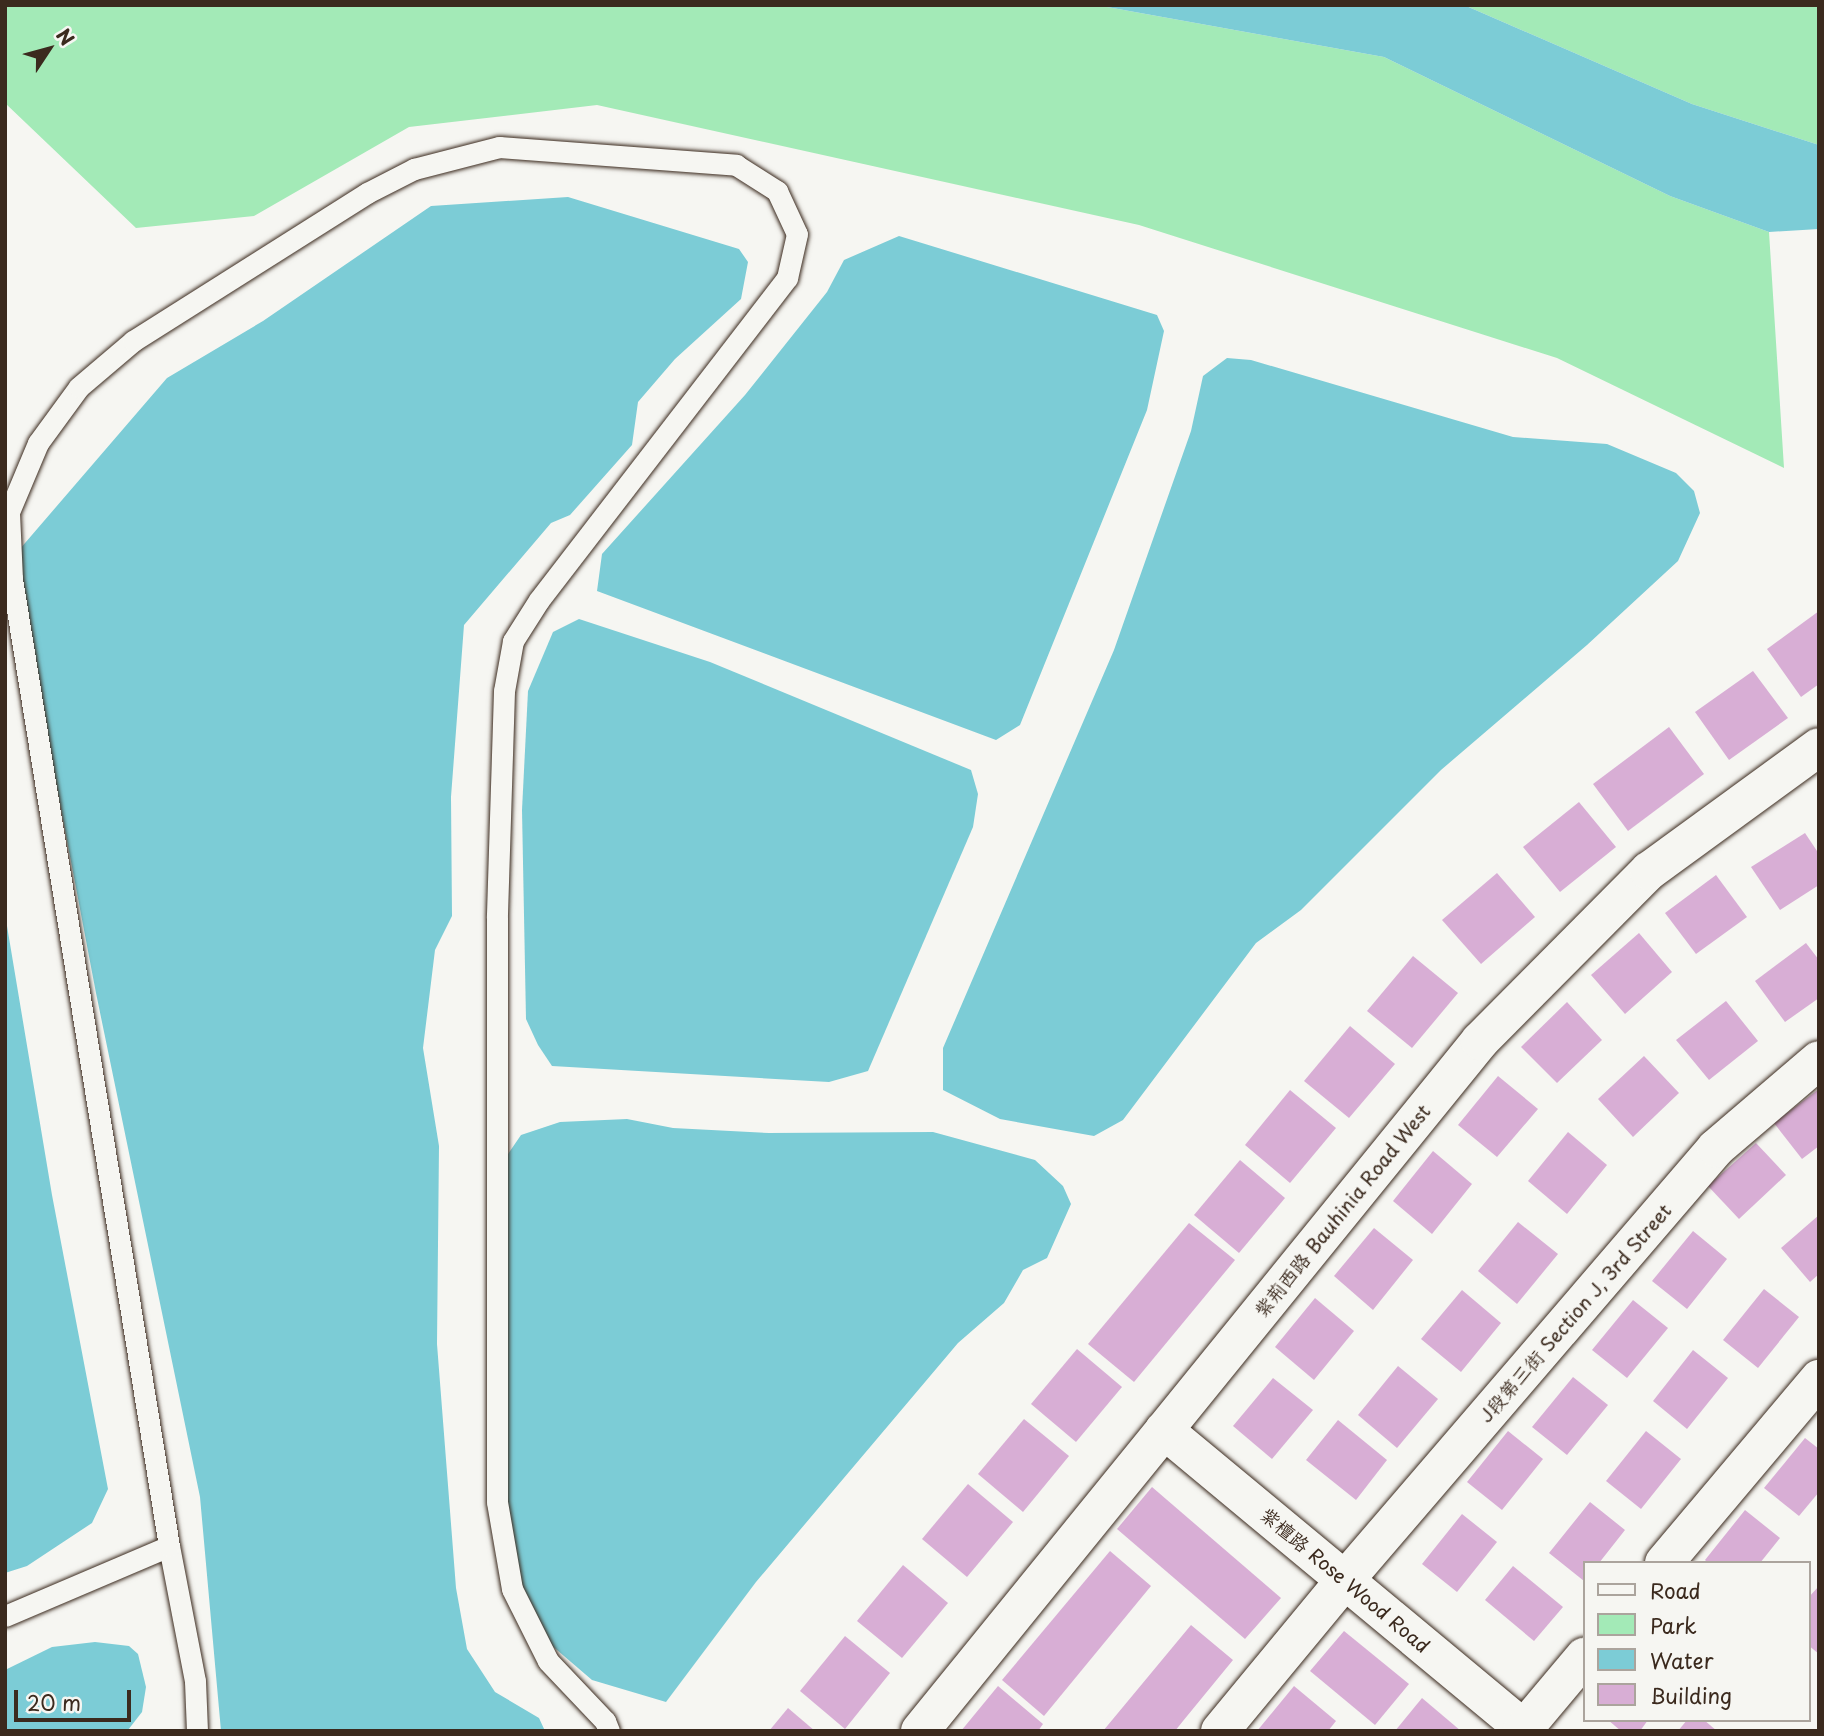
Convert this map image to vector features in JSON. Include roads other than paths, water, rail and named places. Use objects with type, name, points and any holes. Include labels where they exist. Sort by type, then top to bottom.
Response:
[{"type":"street","name":"紫荊西路 Bauhinia Road West","points":[[920,1731],[1480,1041],[1649,871],[1811,755]]},
{"type":"street","name":"J段第三街 Section J, 3rd Street","points":[[1220,1731],[1345,1580],[1716,1148],[1819,1060]]},
{"type":"street","points":[[1666,1561],[1819,1379]]},
{"type":"street","name":"紫檀路 Rose Wood Road","points":[[1164,1430],[1524,1730]]},
{"type":"street","points":[[1524,1730],[1582,1659]]},
{"type":"lane","points":[[197,1731],[195,1681],[169,1546],[14,593],[9,512],[38,443],[79,387],[133,341],[367,193],[414,169],[499,147],[736,165],[777,191],[797,234],[787,278],[539,600],[513,641],[504,691],[497,918],[497,1502],[512,1589],[548,1661],[605,1721],[609,1731]]},
{"type":"lane","points":[[5,1616],[169,1546]]},
{"type":"water","points":[[1096,5],[1464,5],[1692,104],[1819,145],[1819,229],[1769,232],[1670,196],[1384,57]]},
{"type":"water","points":[[568,197],[739,249],[748,262],[741,299],[675,359],[638,402],[632,445],[570,515],[551,523],[464,625],[451,797],[452,916],[435,950],[423,1048],[439,1146],[437,1344],[456,1588],[467,1649],[495,1692],[539,1718],[545,1731],[221,1731],[200,1497],[96,993],[13,557],[167,378],[263,321],[431,206]]},
{"type":"water","points":[[899,236],[1157,315],[1164,331],[1147,410],[1020,725],[996,740],[597,591],[602,554],[745,395],[827,292],[844,260]]},
{"type":"water","points":[[1227,358],[1251,360],[1513,437],[1607,444],[1676,473],[1694,491],[1700,513],[1678,561],[1587,645],[1441,770],[1301,910],[1256,943],[1123,1120],[1094,1136],[1000,1119],[943,1090],[943,1048],[1114,650],[1191,431],[1203,376]]},
{"type":"water","points":[[579,619],[710,662],[971,770],[978,794],[973,827],[868,1071],[829,1082],[552,1066],[538,1045],[526,1019],[522,810],[528,691],[553,632]]},
{"type":"water","points":[[5,914],[52,1195],[108,1489],[92,1523],[27,1566],[5,1573]]},
{"type":"water","points":[[627,1119],[673,1128],[769,1133],[933,1132],[1035,1160],[1063,1186],[1071,1204],[1047,1258],[1023,1270],[1004,1303],[958,1343],[756,1582],[666,1702],[592,1680],[536,1632],[516,1599],[507,1506],[506,1157],[521,1135],[560,1122]]},
{"type":"water","points":[[95,1642],[129,1646],[138,1654],[146,1687],[142,1712],[128,1730],[5,1731],[5,1670],[52,1647]]}]
